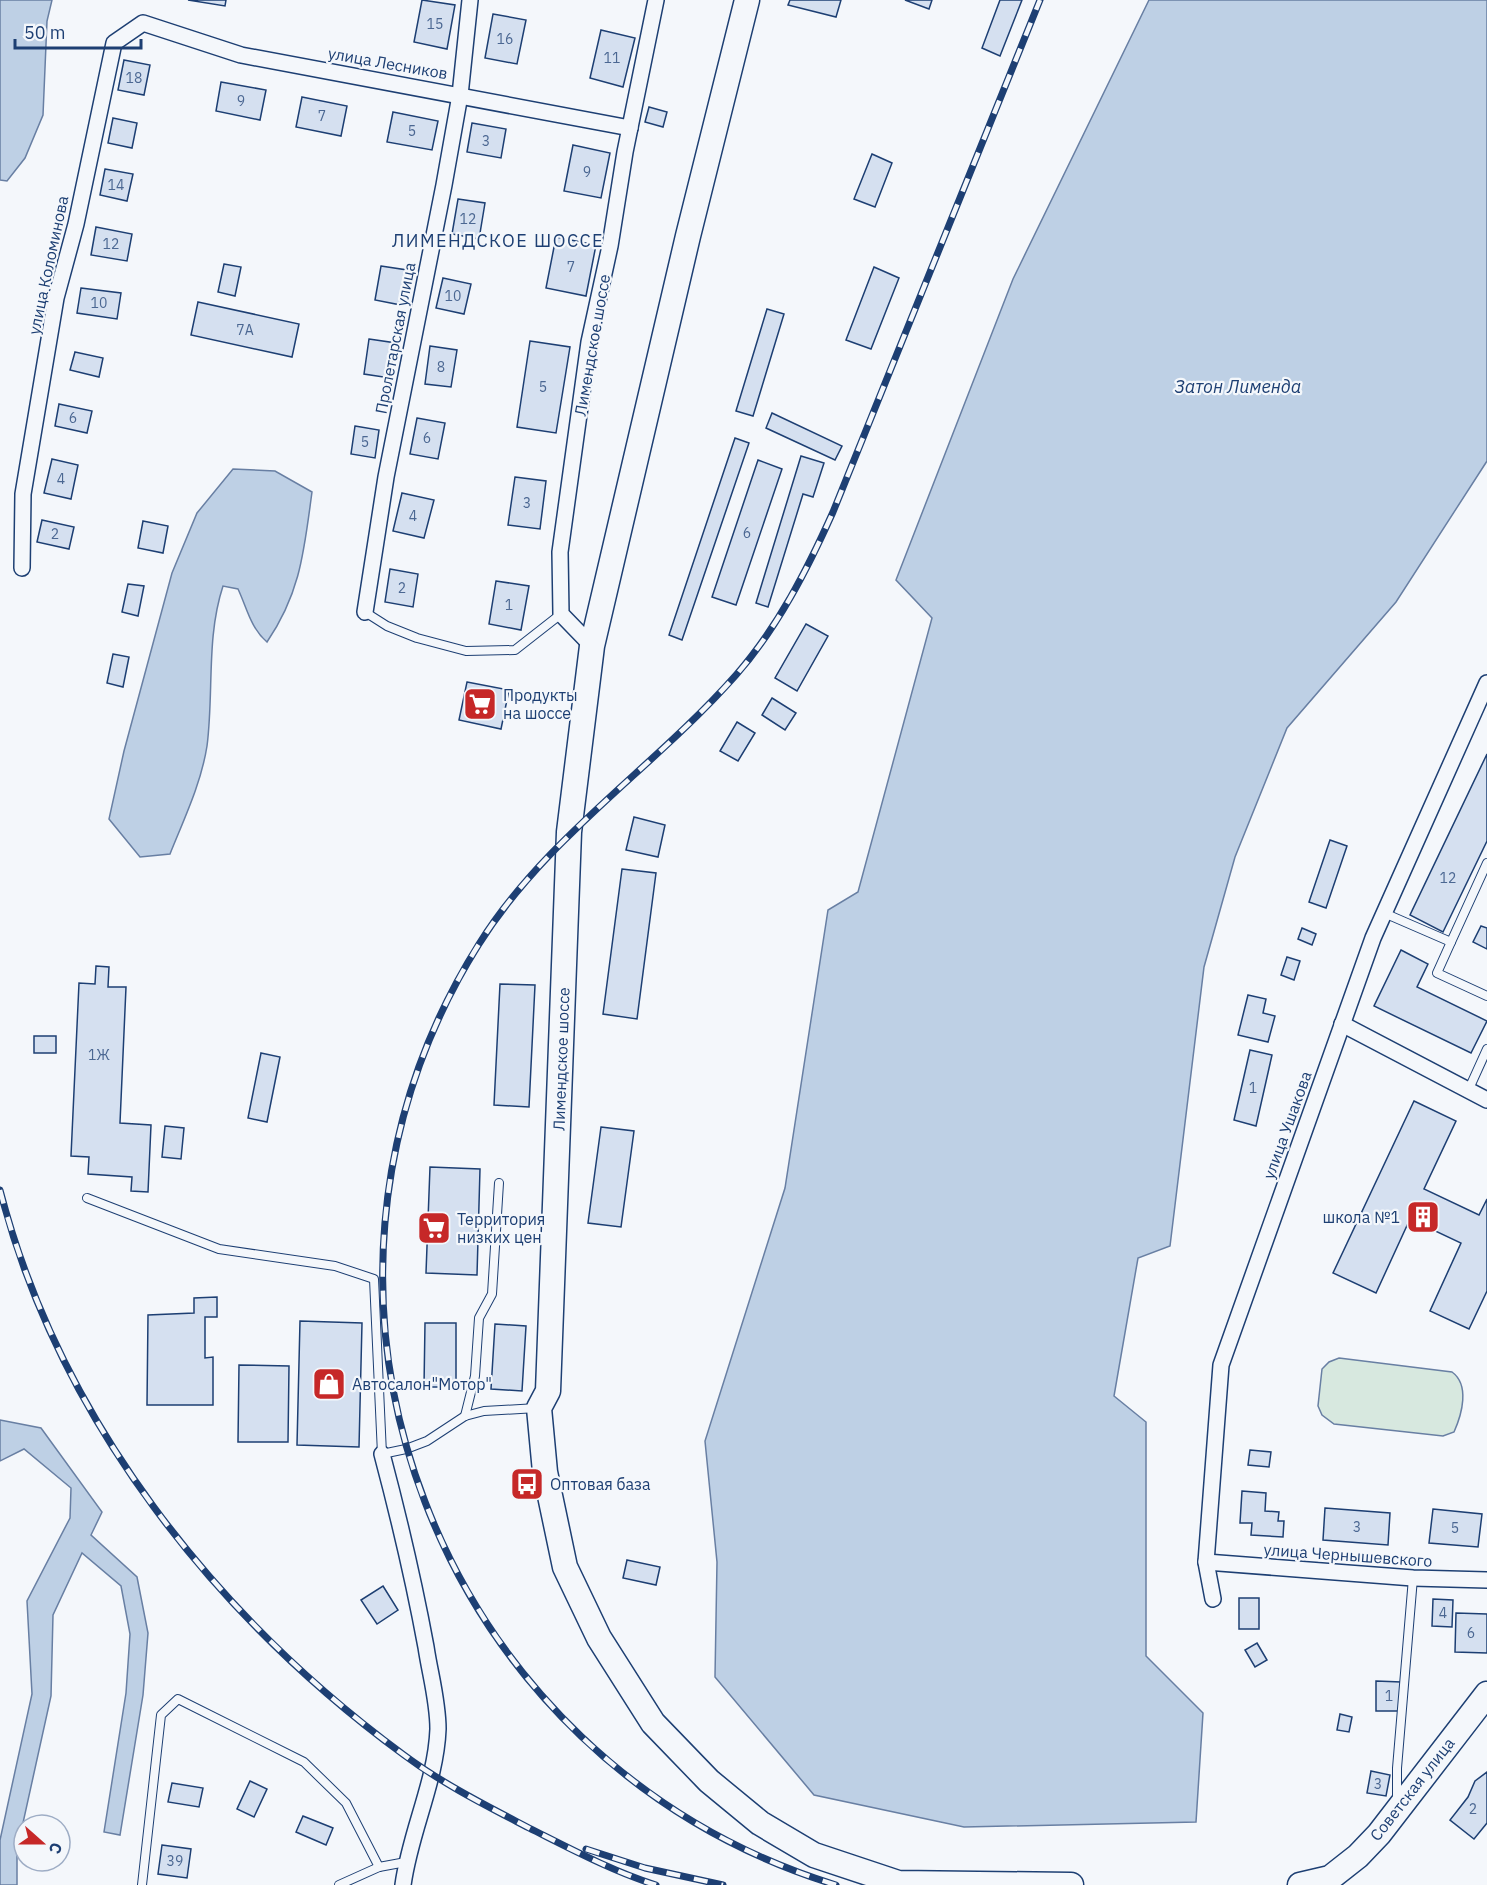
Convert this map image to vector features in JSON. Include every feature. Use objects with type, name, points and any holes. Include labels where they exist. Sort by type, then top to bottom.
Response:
[{"type":"main road","name":"Лимендское шоссе","points":[[747,0],[688,236],[592,646],[569,832],[548,1391],[539,1408],[545,1472],[565,1567],[599,1638],[653,1723],[709,1781],[760,1823],[814,1855],[898,1883],[1071,1885]]},
{"type":"main road","name":"Советская улица","points":[[1300,1885],[1330,1878],[1358,1856],[1398,1812],[1487,1694]]},
{"type":"street","name":"Пролетарская улица","points":[[365,612],[386,477],[460,94],[470,0]]},
{"type":"street","name":"Лимендское шоссе","points":[[561,614],[560,552],[589,342],[610,246],[630,128],[656,0]]},
{"type":"street","name":"улица Лесников","points":[[143,23],[241,55],[460,94],[630,128]]},
{"type":"street","name":"улица Коломинова","points":[[22,568],[23,494],[56,298],[76,224],[114,43],[143,23]]},
{"type":"street","points":[[561,614],[592,646]]},
{"type":"street","name":"улица Ушакова","points":[[1214,1599],[1206,1563],[1221,1365],[1342,1024],[1384,913],[1487,684]]},
{"type":"street","points":[[1342,1024],[1487,1100]]},
{"type":"street","points":[[382,1454],[411,1568],[436,1704],[438,1728],[432,1774],[406,1862],[403,1885]]},
{"type":"street","name":"улица Чернышевского","points":[[1206,1563],[1413,1578],[1487,1580]]},
{"type":"lane","points":[[365,612],[387,626],[417,638],[466,651],[515,650],[561,614]]},
{"type":"lane","points":[[1487,863],[1437,973],[1487,996]]},
{"type":"lane","points":[[1384,913],[1451,942]]},
{"type":"lane","points":[[1468,1091],[1487,1049]]},
{"type":"lane","points":[[465,1416],[475,1376],[479,1318],[492,1294],[499,1183]]},
{"type":"lane","points":[[87,1198],[219,1249],[334,1266],[374,1280],[382,1454],[406,1449],[427,1441],[465,1416],[484,1411],[539,1408]]},
{"type":"lane","points":[[1398,1812],[1397,1768],[1413,1578]]},
{"type":"lane","points":[[142,1885],[161,1715],[178,1699],[304,1761],[346,1803],[380,1867]]},
{"type":"lane","points":[[339,1885],[380,1867],[406,1862]]},
{"type":"shaded area","points":[[1339,1358],[1452,1372],[1458,1378],[1463,1392],[1462,1409],[1454,1432],[1443,1436],[1334,1424],[1322,1415],[1318,1406],[1322,1369],[1329,1362]]},
{"type":"water","points":[[0,0],[52,0],[47,21],[43,115],[25,158],[7,181],[0,180]]},
{"type":"water","name":"Затон Лименда","points":[[1149,0],[1487,0],[1487,461],[1396,602],[1287,728],[1235,857],[1204,967],[1170,1246],[1138,1258],[1114,1396],[1146,1422],[1146,1656],[1203,1713],[1196,1822],[964,1827],[814,1795],[715,1677],[717,1562],[705,1441],[785,1188],[828,910],[858,892],[932,618],[896,580],[1013,279]]},
{"type":"water","points":[[233,469],[275,471],[312,492],[299,570],[287,606],[267,642],[253,624],[238,589],[223,586],[214,625],[209,726],[201,774],[170,854],[140,857],[109,819],[124,751],[172,573],[197,513]]},
{"type":"water","points":[[0,1420],[41,1428],[102,1512],[91,1535],[137,1577],[148,1633],[143,1695],[120,1835],[104,1832],[126,1693],[130,1634],[121,1586],[82,1553],[53,1615],[51,1696],[25,1813],[12,1813],[12,1873],[17,1873],[17,1885],[0,1885],[0,1840],[32,1694],[27,1601],[70,1518],[71,1488],[24,1449],[0,1461]]},
{"type":"building","points":[[188,0],[226,0],[225,6]]},
{"type":"building","points":[[422,0],[455,5],[447,49],[414,42]]},
{"type":"building","points":[[790,0],[841,0],[836,17],[788,5]]},
{"type":"building","points":[[905,0],[932,0],[929,9]]},
{"type":"building","points":[[1000,0],[1022,0],[1000,56],[982,48]]},
{"type":"building","points":[[493,14],[526,20],[517,64],[485,58]]},
{"type":"building","points":[[601,30],[635,38],[623,87],[590,78]]},
{"type":"building","points":[[124,60],[150,65],[144,95],[118,90]]},
{"type":"building","points":[[221,82],[266,90],[260,120],[216,111]]},
{"type":"building","points":[[302,97],[347,106],[341,136],[296,127]]},
{"type":"building","points":[[649,107],[667,112],[663,127],[645,122]]},
{"type":"building","points":[[393,112],[438,121],[432,150],[387,142]]},
{"type":"building","points":[[113,118],[137,123],[132,148],[108,143]]},
{"type":"building","points":[[472,123],[506,129],[501,158],[467,152]]},
{"type":"building","points":[[573,145],[610,153],[601,198],[564,191]]},
{"type":"building","points":[[872,154],[892,163],[875,207],[854,199]]},
{"type":"building","points":[[105,169],[133,174],[127,201],[100,195]]},
{"type":"building","points":[[458,199],[485,203],[479,239],[452,234]]},
{"type":"building","points":[[96,227],[132,234],[127,261],[91,255]]},
{"type":"building","points":[[556,237],[596,245],[586,296],[546,288]]},
{"type":"building","points":[[224,264],[241,267],[235,296],[218,292]]},
{"type":"building","points":[[381,266],[407,270],[401,305],[375,300]]},
{"type":"building","points":[[874,267],[899,278],[871,349],[846,340]]},
{"type":"building","points":[[443,278],[471,284],[464,314],[436,308]]},
{"type":"building","points":[[81,288],[121,293],[117,319],[77,313]]},
{"type":"building","points":[[198,302],[299,324],[292,357],[191,335]]},
{"type":"building","points":[[767,309],[784,314],[753,416],[736,411]]},
{"type":"building","points":[[369,339],[396,343],[390,378],[364,374]]},
{"type":"building","points":[[530,341],[570,347],[556,433],[517,427]]},
{"type":"building","points":[[430,346],[457,350],[451,387],[425,384]]},
{"type":"building","points":[[75,352],[103,358],[99,377],[70,370]]},
{"type":"building","points":[[59,404],[92,411],[87,433],[55,426]]},
{"type":"building","points":[[772,413],[842,446],[835,460],[766,428]]},
{"type":"building","points":[[417,418],[445,423],[438,459],[410,454]]},
{"type":"building","points":[[355,426],[379,430],[375,458],[351,454]]},
{"type":"building","points":[[735,438],[749,443],[682,640],[669,635]]},
{"type":"building","points":[[801,456],[824,463],[813,497],[803,494],[768,607],[756,603]]},
{"type":"building","points":[[52,459],[78,465],[71,499],[44,493]]},
{"type":"building","points":[[758,460],[782,469],[736,605],[712,597]]},
{"type":"building","points":[[515,477],[546,481],[540,529],[508,525]]},
{"type":"building","points":[[402,493],[434,500],[424,538],[393,531]]},
{"type":"building","points":[[42,520],[74,527],[69,549],[37,542]]},
{"type":"building","points":[[143,521],[168,526],[163,553],[138,548]]},
{"type":"building","points":[[390,569],[418,574],[413,607],[385,602]]},
{"type":"building","points":[[496,581],[529,586],[521,630],[489,624]]},
{"type":"building","points":[[128,584],[144,586],[138,616],[122,612]]},
{"type":"building","points":[[806,624],[828,636],[797,691],[775,678]]},
{"type":"building","points":[[113,654],[129,657],[123,687],[107,683]]},
{"type":"building","points":[[467,682],[509,690],[501,729],[459,720]]},
{"type":"building","points":[[772,698],[796,713],[785,730],[762,715]]},
{"type":"building","points":[[737,722],[755,733],[738,761],[720,751]]},
{"type":"building","points":[[1487,754],[1487,841],[1443,932],[1410,915]]},
{"type":"building","points":[[634,817],[665,825],[658,857],[626,850]]},
{"type":"building","points":[[1330,840],[1347,846],[1326,908],[1309,902]]},
{"type":"building","points":[[622,869],[656,873],[637,1019],[603,1014]]},
{"type":"building","points":[[1481,926],[1487,928],[1487,949],[1473,942]]},
{"type":"building","points":[[1302,928],[1316,934],[1312,945],[1298,939]]},
{"type":"building","points":[[1401,950],[1428,964],[1417,987],[1487,1021],[1471,1053],[1374,1006]]},
{"type":"building","points":[[1287,957],[1300,961],[1294,980],[1281,975]]},
{"type":"building","points":[[96,966],[109,967],[108,987],[126,987],[120,1123],[151,1125],[148,1192],[131,1191],[132,1177],[88,1174],[89,1157],[71,1156],[79,983],[95,984]]},
{"type":"building","points":[[500,984],[535,985],[529,1107],[494,1105]]},
{"type":"building","points":[[1248,995],[1266,999],[1263,1013],[1275,1016],[1268,1042],[1238,1035]]},
{"type":"building","points":[[34,1036],[56,1036],[56,1053],[34,1053]]},
{"type":"building","points":[[1250,1050],[1272,1055],[1256,1126],[1234,1120]]},
{"type":"building","points":[[261,1053],[280,1057],[267,1122],[248,1118]]},
{"type":"building","name":"школа №1","points":[[1414,1101],[1456,1121],[1424,1189],[1479,1215],[1487,1199],[1487,1291],[1469,1329],[1430,1311],[1461,1243],[1410,1219],[1376,1293],[1333,1273]]},
{"type":"building","points":[[165,1126],[184,1128],[181,1159],[162,1157]]},
{"type":"building","points":[[601,1127],[634,1131],[621,1227],[588,1223]]},
{"type":"building","points":[[430,1167],[480,1169],[477,1275],[426,1273]]},
{"type":"building","points":[[217,1297],[217,1317],[205,1317],[205,1358],[213,1357],[213,1405],[147,1405],[148,1315],[194,1313],[194,1298]]},
{"type":"building","name":"Автосалон\"Мотор\"","points":[[300,1321],[362,1323],[359,1447],[297,1445]]},
{"type":"building","points":[[425,1323],[456,1323],[456,1387],[424,1387]]},
{"type":"building","points":[[495,1324],[526,1326],[522,1391],[491,1389]]},
{"type":"building","points":[[239,1365],[289,1366],[288,1442],[238,1442]]},
{"type":"building","points":[[1250,1450],[1271,1452],[1269,1467],[1248,1465]]},
{"type":"building","points":[[1242,1491],[1266,1493],[1265,1511],[1279,1512],[1278,1521],[1284,1521],[1283,1537],[1251,1535],[1252,1523],[1240,1523]]},
{"type":"building","points":[[1325,1508],[1390,1513],[1388,1545],[1323,1540]]},
{"type":"building","points":[[1433,1509],[1482,1514],[1478,1547],[1429,1543]]},
{"type":"building","points":[[627,1560],[660,1567],[656,1585],[623,1578]]},
{"type":"building","points":[[383,1586],[398,1610],[377,1624],[361,1600]]},
{"type":"building","points":[[1239,1598],[1259,1598],[1259,1629],[1239,1629]]},
{"type":"building","points":[[1433,1599],[1453,1600],[1452,1627],[1432,1626]]},
{"type":"building","points":[[1456,1613],[1487,1614],[1487,1653],[1455,1652]]},
{"type":"building","points":[[1257,1643],[1267,1660],[1255,1667],[1245,1650]]},
{"type":"building","points":[[1376,1681],[1401,1682],[1401,1711],[1376,1711]]},
{"type":"building","points":[[1340,1714],[1352,1717],[1349,1732],[1337,1730]]},
{"type":"building","points":[[1371,1771],[1390,1775],[1386,1796],[1367,1793]]},
{"type":"building","points":[[1487,1772],[1487,1823],[1474,1839],[1450,1820],[1468,1797],[1475,1781]]},
{"type":"building","points":[[250,1781],[267,1789],[254,1817],[237,1809]]},
{"type":"building","points":[[172,1783],[203,1788],[199,1807],[168,1802]]},
{"type":"building","points":[[303,1816],[333,1828],[326,1845],[296,1832]]},
{"type":"building","points":[[162,1845],[191,1849],[187,1878],[158,1874]]},
{"type":"railway","points":[[836,1885],[698,1824],[581,1736],[490,1627],[425,1502],[389,1366],[385,1224],[414,1081],[479,944],[536,870],[601,805],[704,709],[736,675],[778,618],[802,576],[833,512],[1040,0]]},
{"type":"railway","points":[[0,1190],[27,1274],[61,1355],[104,1433],[153,1506],[209,1576],[269,1640],[335,1700],[434,1776],[576,1852],[656,1885]]},
{"type":"railway","points":[[586,1849],[645,1868],[723,1885]]},
{"type":"place","name":"Продукты на шоссе","points":[[480,704]]},
{"type":"place","name":"школа №1","points":[[1423,1217]]},
{"type":"place","name":"Территория низких цен","points":[[434,1228]]},
{"type":"place","name":"Автосалон\"Мотор\"","points":[[329,1384]]},
{"type":"place","name":"Оптовая база","points":[[527,1484]]},
{"type":"district","name":"ЛИМЕНДСКОЕ ШОССЕ","points":[[498,240]]}]
